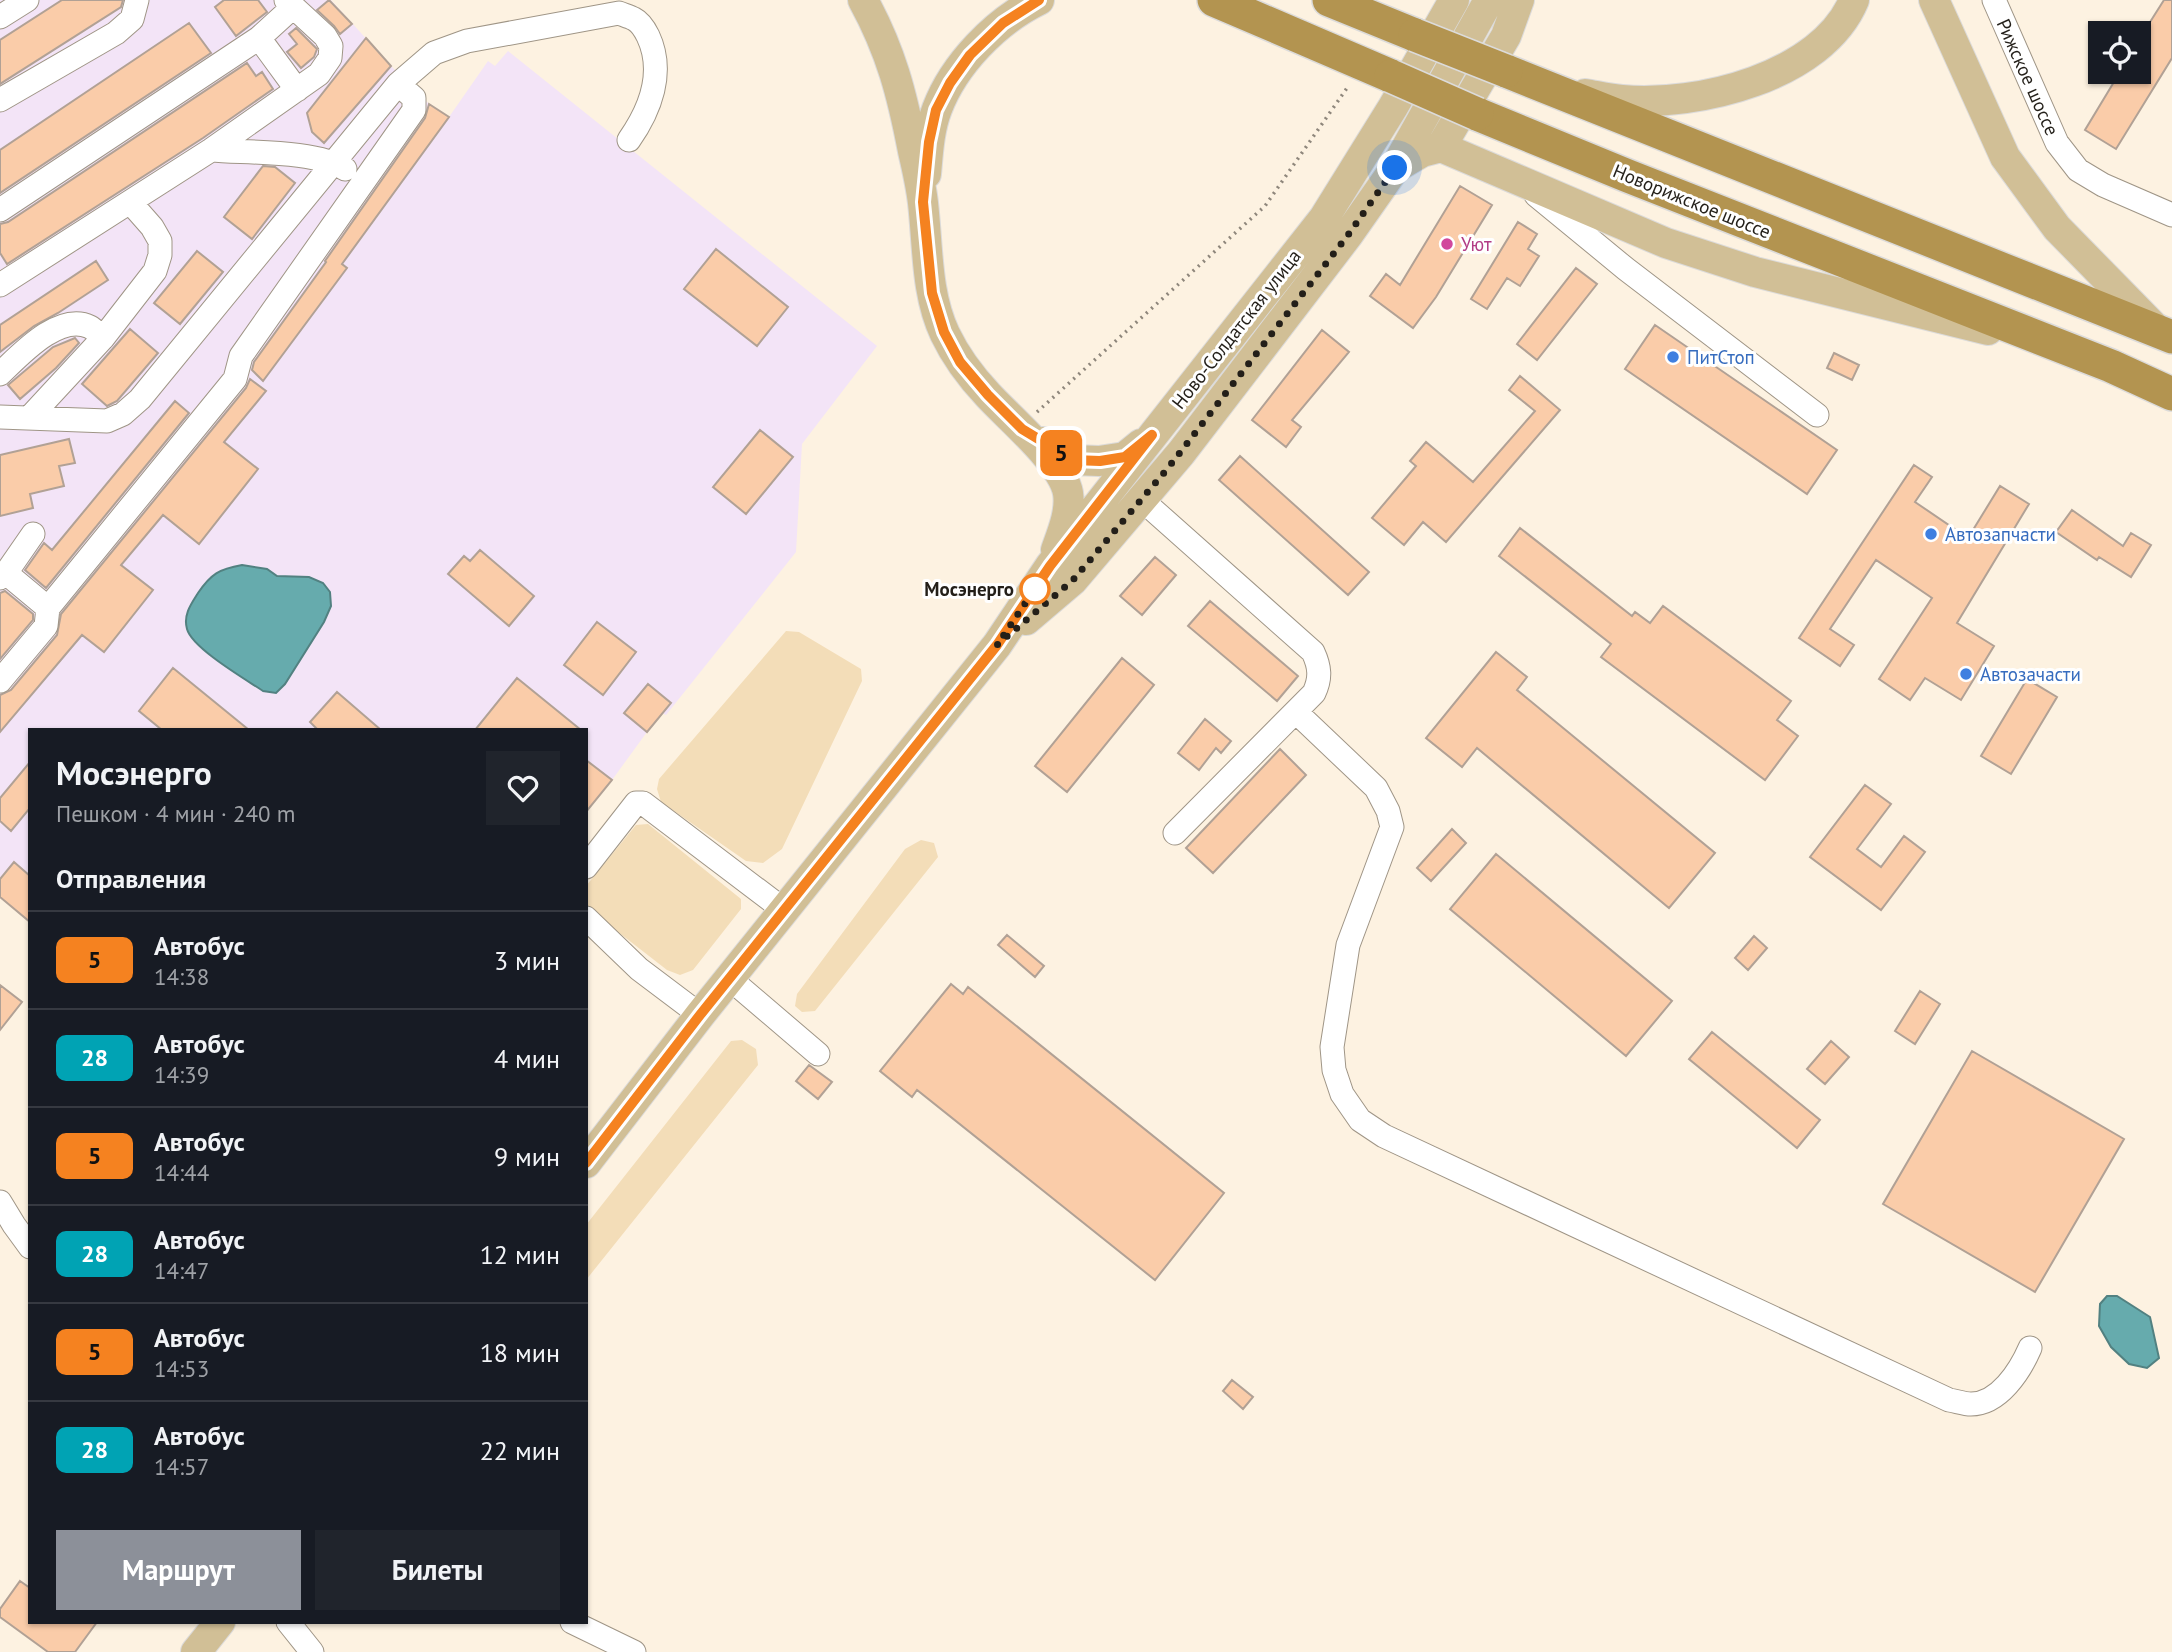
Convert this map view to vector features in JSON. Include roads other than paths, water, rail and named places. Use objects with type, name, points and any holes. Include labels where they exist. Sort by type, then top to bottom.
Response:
[{"type":"highway","name":"Новорижское шоссе","points":[[1214,0],[1477,114],[2110,366],[2172,394]]},
{"type":"highway","points":[[1329,0],[2165,334]]},
{"type":"main road","points":[[863,0],[878,28],[899,80],[923,202],[932,293],[944,332],[960,362],[988,395],[1073,460],[1100,461],[1125,457],[1152,435]]},
{"type":"main road","points":[[923,202],[929,142],[936,110],[950,83],[970,55],[1003,23],[1039,0]]},
{"type":"main road","name":"Ново-Солдатская улица","points":[[997,645],[1073,580],[1142,500],[1340,246],[1395,168],[1489,0]]},
{"type":"main road","points":[[1441,147],[1506,36],[1519,0]]},
{"type":"main road","points":[[1548,88],[1623,100],[1674,100],[1737,88],[1772,75],[1800,60],[1825,39],[1849,11],[1853,0]]},
{"type":"main road","points":[[1934,0],[2005,157],[2057,228],[2165,334]]},
{"type":"main road","name":"Ново-Солдатская улица","points":[[588,1160],[729,978],[997,645],[1050,566],[1324,218],[1393,107],[1453,2]]},
{"type":"main road","points":[[1395,168],[1422,152],[1441,147],[1666,243],[1755,272],[2024,339],[2110,366]]},
{"type":"main road","points":[[1027,423],[1062,475],[1068,494],[1066,521],[1050,566]]},
{"type":"main road","points":[[197,1652],[218,1624]]},
{"type":"street","points":[[0,17],[27,0]]},
{"type":"street","name":"Рижское шоссе","points":[[1994,0],[2057,143],[2078,170],[2103,186],[2172,215]]},
{"type":"street","points":[[0,100],[116,33],[132,19],[140,1]]},
{"type":"street","points":[[0,210],[259,38],[290,3],[325,36],[331,46],[330,58],[319,74],[297,90],[211,150],[0,285]]},
{"type":"street","points":[[0,417],[107,421],[124,414],[141,399],[398,84],[434,53],[467,41],[619,13],[637,20],[654,50],[655,73],[652,97],[641,123],[629,140]]},
{"type":"street","points":[[259,38],[297,90]]},
{"type":"street","points":[[0,681],[46,626],[48,608],[235,379],[241,356],[414,110],[414,98],[398,84]]},
{"type":"street","points":[[211,150],[316,157],[335,162],[363,182]]},
{"type":"street","points":[[1516,179],[1817,415]]},
{"type":"street","points":[[29,418],[103,338],[155,271],[160,255],[160,241],[152,227],[130,202]]},
{"type":"street","points":[[1605,251],[1608,218]]},
{"type":"street","points":[[0,374],[38,338],[69,323],[90,327],[103,338]]},
{"type":"street","points":[[1142,500],[1313,652],[1319,665],[1319,683],[1314,694],[1175,833]]},
{"type":"street","points":[[33,534],[3,575],[48,608]]},
{"type":"street","points":[[1296,712],[1376,789],[1388,811],[1392,828],[1348,945],[1332,1047],[1334,1070],[1342,1094],[1360,1119],[1396,1142],[1949,1400],[1972,1404],[1991,1399],[2010,1381],[2024,1362],[2030,1348]]},
{"type":"street","points":[[588,864],[636,803],[643,803],[784,910]]},
{"type":"street","points":[[588,921],[639,969],[700,1015]]},
{"type":"street","points":[[729,978],[818,1054]]},
{"type":"street","points":[[0,1202],[28,1244]]},
{"type":"street","points":[[290,1624],[312,1652]]},
{"type":"street","points":[[576,1624],[634,1652]]},
{"type":"water","points":[[242,565],[267,569],[277,576],[309,577],[323,583],[330,592],[331,606],[324,622],[285,684],[276,693],[263,691],[220,663],[198,645],[187,629],[188,610],[207,581],[216,573]]},
{"type":"water","points":[[2107,1296],[2117,1296],[2150,1317],[2159,1358],[2147,1368],[2129,1364],[2111,1347],[2099,1326],[2100,1304]]},
{"type":"place","name":"Уют","points":[[1447,244]]},
{"type":"place","name":"ПитСтоп","points":[[1673,357]]},
{"type":"place","name":"Автозапчасти","points":[[1931,534]]},
{"type":"place","name":"Мосэнерго","points":[[1035,589]]},
{"type":"place","name":"Автозачасти","points":[[1966,674]]}]
